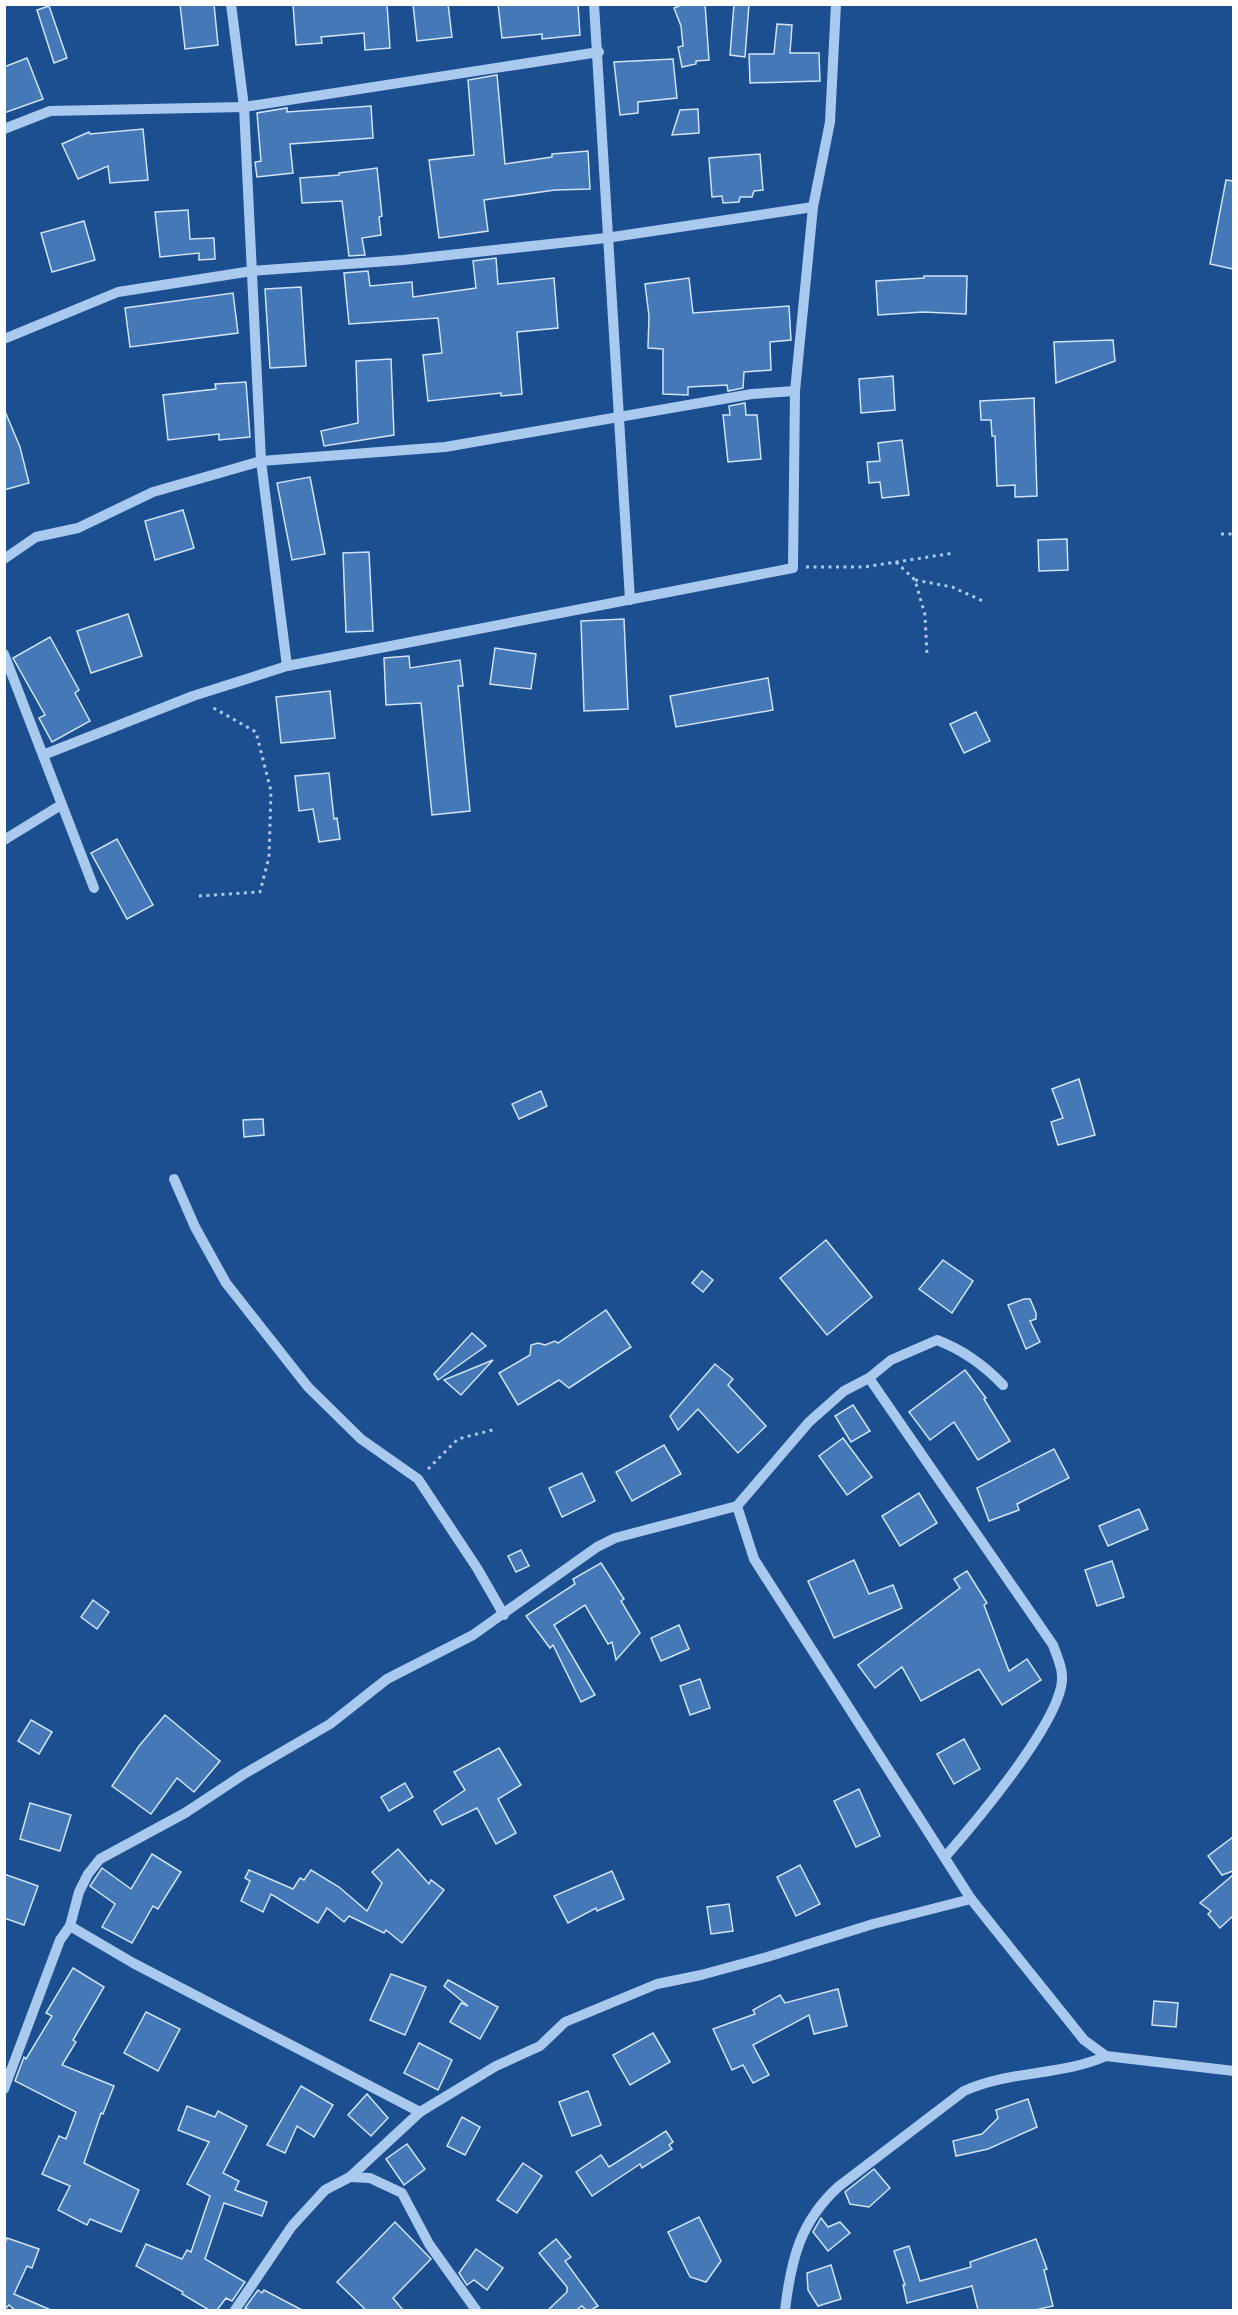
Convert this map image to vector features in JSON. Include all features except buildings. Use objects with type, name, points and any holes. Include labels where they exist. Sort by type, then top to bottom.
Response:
[{"type":"street","points":[[231,4],[244,107],[261,461],[287,666]]},
{"type":"street","points":[[594,4],[599,52],[606,238],[620,417],[630,600]]},
{"type":"street","points":[[43,755],[193,696],[287,666],[793,568],[795,391],[813,207],[830,122],[836,4]]},
{"type":"street","points":[[4,129],[50,111],[244,107],[599,52]]},
{"type":"street","points":[[4,339],[118,292],[252,271],[403,261],[606,238],[813,207]]},
{"type":"street","points":[[4,559],[36,537],[78,528],[153,492],[261,461],[445,447],[752,394],[795,391]]},
{"type":"street","points":[[4,654],[94,888]]},
{"type":"street","points":[[4,840],[61,805]]},
{"type":"street","points":[[174,1179],[195,1227],[226,1283],[301,1378],[361,1439],[418,1479],[477,1568],[504,1615]]},
{"type":"street","points":[[4,2089],[7,2072],[60,1940],[70,1926],[80,1892],[88,1874],[100,1859],[185,1813],[244,1774],[330,1724],[387,1679],[473,1635],[504,1615],[597,1546],[737,1506],[809,1422],[844,1391],[869,1378],[891,1360],[937,1340],[955,1347],[987,1368],[1003,1385]]},
{"type":"street","points":[[869,1378],[1053,1645],[1062,1676],[1052,1712],[1018,1767],[945,1857]]},
{"type":"street","points":[[737,1506],[753,1559],[972,1899],[1084,2040],[1107,2056]]},
{"type":"street","points":[[235,2310],[292,2226],[325,2190],[350,2177],[420,2112],[496,2066],[540,2046],[565,2022],[645,1988],[767,1958],[873,1924],[972,1899]]},
{"type":"street","points":[[70,1926],[133,1963],[420,2112]]},
{"type":"street","points":[[785,2310],[790,2269],[804,2229],[818,2205],[838,2187],[964,2091],[1032,2072],[1073,2068],[1107,2056],[1233,2071]]},
{"type":"street","points":[[350,2177],[370,2178],[402,2193],[429,2244],[476,2310]]},
{"type":"path","points":[[1221,534],[1233,534]]},
{"type":"path","points":[[793,568],[864,567],[954,553]]},
{"type":"path","points":[[896,562],[915,580],[925,615],[927,655]]},
{"type":"path","points":[[915,580],[952,587],[983,601]]},
{"type":"path","points":[[193,696],[256,732],[271,791],[269,856],[260,892],[199,897]]},
{"type":"path","points":[[418,1479],[458,1439],[496,1429]]}]
